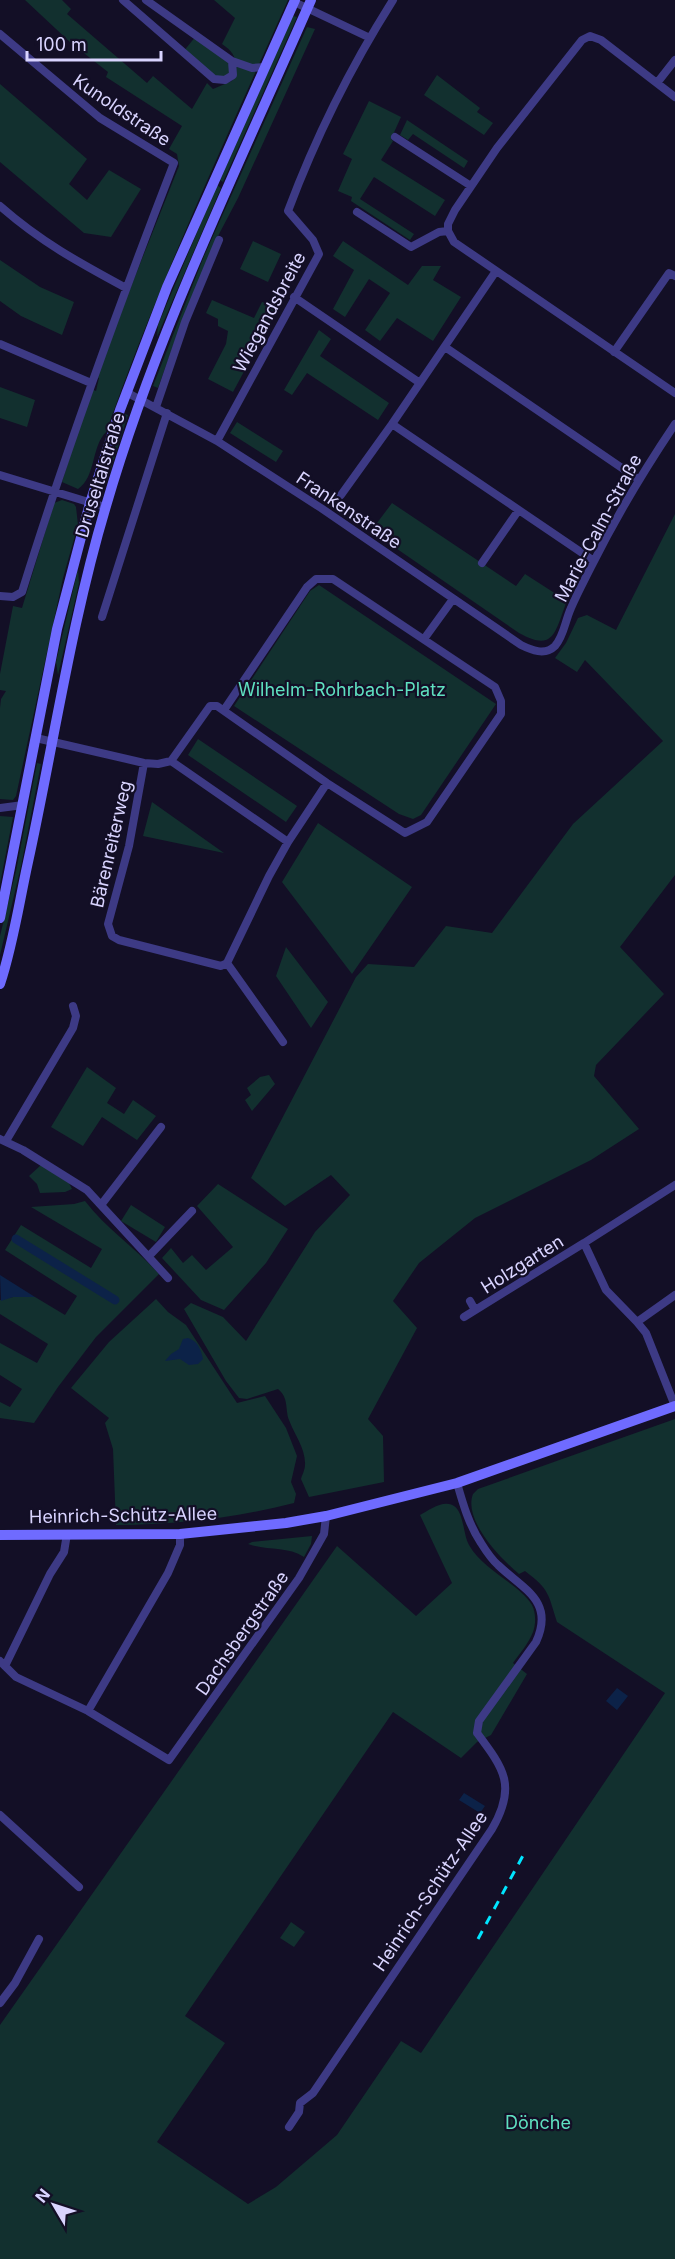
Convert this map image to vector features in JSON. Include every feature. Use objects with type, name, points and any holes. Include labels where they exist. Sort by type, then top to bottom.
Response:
[{"type":"main road","name":"Druseltalstraße","points":[[0,918],[57,629],[90,503],[126,392],[167,287],[294,1]]},
{"type":"main road","name":"Druseltalstraße","points":[[0,984],[36,828],[73,632],[105,507],[140,399],[188,277],[309,4]]},
{"type":"main road","name":"Heinrich-Schütz-Allee","points":[[0,1535],[180,1534],[286,1523],[326,1516],[457,1483],[675,1406]]},
{"type":"street","points":[[123,0],[214,79],[225,80],[233,75],[232,60]]},
{"type":"street","points":[[146,0],[232,60],[252,68],[265,67]]},
{"type":"street","name":"Wiegandsbreite","points":[[217,441],[319,254],[313,240],[288,211],[320,132],[368,38],[393,0]]},
{"type":"street","points":[[294,1],[309,4],[368,38]]},
{"type":"street","name":"Kunoldstraße","points":[[0,34],[100,118],[174,163]]},
{"type":"street","points":[[675,97],[602,40],[590,36],[582,40],[497,148],[448,224],[448,231],[454,242],[675,393]]},
{"type":"street","points":[[657,83],[675,60]]},
{"type":"street","points":[[395,138],[471,186]]},
{"type":"street","name":"Druseltalstraße","points":[[0,596],[13,597],[22,592],[53,491],[91,383],[174,163]]},
{"type":"street","points":[[0,206],[60,253],[126,288]]},
{"type":"street","points":[[357,212],[411,247],[439,232],[448,231]]},
{"type":"street","points":[[156,407],[185,322],[219,240]]},
{"type":"street","points":[[341,495],[445,347],[495,271]]},
{"type":"street","points":[[614,352],[672,275]]},
{"type":"street","points":[[294,297],[420,383]]},
{"type":"street","points":[[0,344],[91,383]]},
{"type":"street","points":[[445,347],[638,479]]},
{"type":"street","name":"Frankenstraße","points":[[126,392],[217,441],[321,508],[532,651],[544,652],[553,648]]},
{"type":"street","points":[[102,617],[166,413]]},
{"type":"street","points":[[392,424],[594,561]]},
{"type":"street","name":"Marie-Calm-Straße","points":[[553,648],[562,635],[570,611],[594,561],[638,479],[675,424]]},
{"type":"street","points":[[0,475],[105,507]]},
{"type":"street","points":[[482,564],[518,511]]},
{"type":"street","points":[[36,738],[144,763],[158,764],[171,761],[210,706],[217,706],[327,783],[405,833],[427,822],[501,714],[501,701],[495,687],[424,639],[333,579],[316,579],[307,587],[224,710]]},
{"type":"street","points":[[424,639],[453,599]]},
{"type":"street","points":[[171,761],[288,842]]},
{"type":"street","name":"Bärenreiterweg","points":[[144,763],[129,846],[108,924],[110,932],[119,940],[130,943],[221,966],[227,963]]},
{"type":"street","points":[[282,1042],[227,963],[268,876],[327,783]]},
{"type":"street","points":[[0,808],[23,805]]},
{"type":"street","points":[[73,1006],[76,1016],[73,1028],[3,1140],[87,1190],[168,1278]]},
{"type":"street","points":[[101,1205],[161,1127]]},
{"type":"street","name":"Holzgarten","points":[[464,1317],[675,1185]]},
{"type":"street","points":[[149,1256],[192,1211]]},
{"type":"street","name":"Holzgarten","points":[[584,1243],[606,1290],[646,1334],[675,1406]]},
{"type":"street","points":[[637,1322],[675,1295]]},
{"type":"street","name":"Holzgarten","points":[[470,1302],[475,1311]]},
{"type":"street","name":"Heinrich-Schütz-Allee","points":[[289,2127],[299,2112],[300,2103],[314,2093],[492,1829],[506,1800],[506,1786],[502,1771],[477,1733],[477,1726],[536,1642],[542,1630],[543,1617],[535,1598],[497,1564],[480,1542],[468,1518],[457,1483]]},
{"type":"street","name":"Dachsbergstraße","points":[[88,1711],[169,1760],[299,1578],[324,1534],[326,1516]]},
{"type":"street","points":[[67,1534],[64,1552],[2,1663],[16,1677],[88,1711],[168,1573],[180,1545],[180,1534]]},
{"type":"street","points":[[0,1815],[79,1887]]},
{"type":"street","points":[[0,2003],[15,1983],[39,1939]]},
{"type":"green space","points":[[25,0],[62,0],[71,9],[67,14],[147,83],[153,76],[192,109],[207,83],[213,89],[232,81],[236,69],[234,56],[222,44],[235,18],[214,0],[288,0],[147,322],[88,477],[78,489],[62,482],[91,389],[96,391],[99,378],[95,377],[179,166],[177,154],[169,149],[182,126],[106,77],[108,72],[71,43]]},
{"type":"green space","points":[[293,16],[297,17],[223,182],[220,180]]},
{"type":"green space","points":[[307,27],[315,29],[238,198],[218,236],[183,318],[158,388],[153,386],[204,256]]},
{"type":"green space","points":[[196,36],[232,61],[234,71],[218,81],[183,52]]},
{"type":"green space","points":[[437,75],[480,108],[477,112],[493,123],[484,135],[424,95]]},
{"type":"green space","points":[[0,84],[87,159],[69,184],[87,200],[109,170],[141,189],[111,237],[84,233],[0,162]]},
{"type":"green space","points":[[369,101],[401,117],[391,139],[393,141],[381,160],[445,200],[435,216],[374,177],[360,199],[414,234],[410,240],[351,201],[352,197],[338,191],[352,159],[343,154]]},
{"type":"green space","points":[[407,120],[468,161],[464,168],[413,134],[408,140],[400,135]]},
{"type":"green space","points":[[217,185],[221,188],[157,337],[158,325]]},
{"type":"green space","points":[[253,241],[281,254],[268,282],[240,269]]},
{"type":"green space","points":[[343,241],[408,285],[422,266],[441,266],[433,280],[461,297],[433,341],[397,318],[380,341],[365,330],[390,293],[369,279],[345,317],[333,309],[354,270],[333,256]]},
{"type":"green space","points":[[0,260],[40,287],[74,302],[62,335],[21,316],[0,301]]},
{"type":"green space","points":[[274,292],[284,297],[233,392],[208,379],[226,344],[228,331],[218,326],[218,319],[206,313],[212,300],[254,318],[262,302],[268,304]]},
{"type":"green space","points":[[319,330],[331,339],[320,356],[389,403],[378,420],[307,373],[292,395],[284,390]]},
{"type":"green space","points":[[0,387],[35,400],[27,427],[0,418]]},
{"type":"green space","points":[[125,414],[128,415],[106,484],[103,485]]},
{"type":"green space","points":[[237,422],[283,451],[276,462],[230,433]]},
{"type":"green space","points":[[62,500],[76,507],[78,525],[63,578],[16,796],[13,800],[0,799],[0,708],[1,699],[6,691],[0,690],[0,674],[13,606],[22,608],[54,503]]},
{"type":"green space","points":[[392,503],[516,586],[525,574],[567,601],[552,636],[540,641],[519,633],[371,531]]},
{"type":"green space","points":[[675,514],[675,875],[620,947],[664,994],[596,1065],[594,1076],[639,1129],[591,1160],[475,1218],[419,1263],[393,1301],[417,1328],[368,1419],[383,1436],[384,1482],[309,1497],[301,1479],[305,1467],[304,1453],[289,1420],[281,1392],[278,1389],[247,1399],[239,1398],[226,1381],[184,1309],[191,1303],[223,1317],[246,1341],[315,1232],[350,1195],[331,1175],[285,1206],[251,1178],[356,977],[368,964],[414,967],[446,926],[492,933],[573,824],[663,741],[585,660],[577,672],[555,658],[566,643],[578,618],[587,615],[616,630]]},
{"type":"green space","points":[[78,569],[79,583],[58,675],[56,662]]},
{"type":"green space","name":"Wilhelm-Rohrbach-Platz","points":[[319,585],[496,704],[421,815],[413,819],[399,814],[234,706],[310,591]]},
{"type":"green space","points":[[198,739],[297,806],[286,822],[188,755]]},
{"type":"green space","points":[[37,763],[41,764],[21,866],[0,955],[0,936],[16,871]]},
{"type":"green space","points":[[152,802],[224,853],[143,836]]},
{"type":"green space","points":[[0,816],[13,817],[0,884]]},
{"type":"green space","points":[[318,823],[412,887],[352,974],[282,882]]},
{"type":"green space","points":[[286,947],[328,1002],[311,1028],[276,976]]},
{"type":"green space","points":[[87,1067],[116,1088],[107,1103],[124,1114],[133,1100],[156,1116],[137,1140],[102,1117],[83,1146],[51,1127]]},
{"type":"green space","points":[[269,1075],[275,1084],[252,1111],[245,1100],[251,1095],[247,1088],[260,1077]]},
{"type":"green space","points":[[41,1165],[69,1183],[72,1189],[65,1192],[40,1193],[37,1184],[29,1176]]},
{"type":"green space","points":[[218,1184],[288,1229],[266,1263],[224,1310],[201,1300],[162,1258],[171,1248],[183,1263],[192,1255],[206,1270],[233,1247],[197,1206]]},
{"type":"green space","points":[[85,1201],[102,1221],[159,1274],[96,1337],[34,1423],[0,1418],[0,1402],[10,1407],[22,1389],[0,1375],[0,1343],[37,1363],[48,1344],[0,1314],[0,1300],[13,1297],[35,1297],[65,1315],[77,1296],[5,1250],[21,1225],[91,1268],[102,1249],[31,1207]]},
{"type":"green space","points":[[131,1205],[165,1227],[156,1242],[121,1221]]},
{"type":"green space","points":[[156,1299],[168,1312],[186,1325],[237,1403],[265,1396],[286,1428],[297,1456],[291,1482],[296,1494],[294,1503],[205,1520],[116,1525],[113,1449],[105,1423],[109,1418],[71,1388],[109,1342]]},
{"type":"green space","name":"Dönche","points":[[675,1419],[675,2259],[0,2259],[0,2025],[337,1546],[416,1616],[452,1583],[420,1515],[437,1506],[450,1504],[457,1509],[462,1519],[467,1540],[475,1554],[519,1590],[532,1605],[535,1626],[527,1644],[513,1663],[527,1674],[491,1735],[477,1742],[461,1758],[393,1712],[185,2016],[225,2043],[157,2142],[248,2204],[276,2187],[337,2135],[401,2041],[421,2053],[665,1693],[557,1622],[544,1588],[525,1571],[519,1574],[485,1538],[473,1515],[471,1504],[473,1494],[478,1489]]},
{"type":"green space","points":[[312,1536],[311,1544],[304,1557],[291,1551],[248,1544],[252,1542]]},
{"type":"green space","points":[[291,1922],[305,1932],[294,1947],[280,1938]]},
{"type":"water","points":[[0,1275],[35,1297],[13,1297],[1,1301]]},
{"type":"water","points":[[188,1338],[194,1341],[200,1349],[203,1359],[198,1364],[189,1365],[180,1359],[165,1361],[179,1349],[183,1339]]},
{"type":"water","points":[[617,1688],[628,1696],[617,1710],[606,1701]]},
{"type":"water","points":[[464,1793],[485,1806],[480,1813],[459,1800]]},
{"type":"waterway","points":[[16,1239],[115,1300]]},
{"type":"railway","points":[[478,1939],[526,1850]]}]
